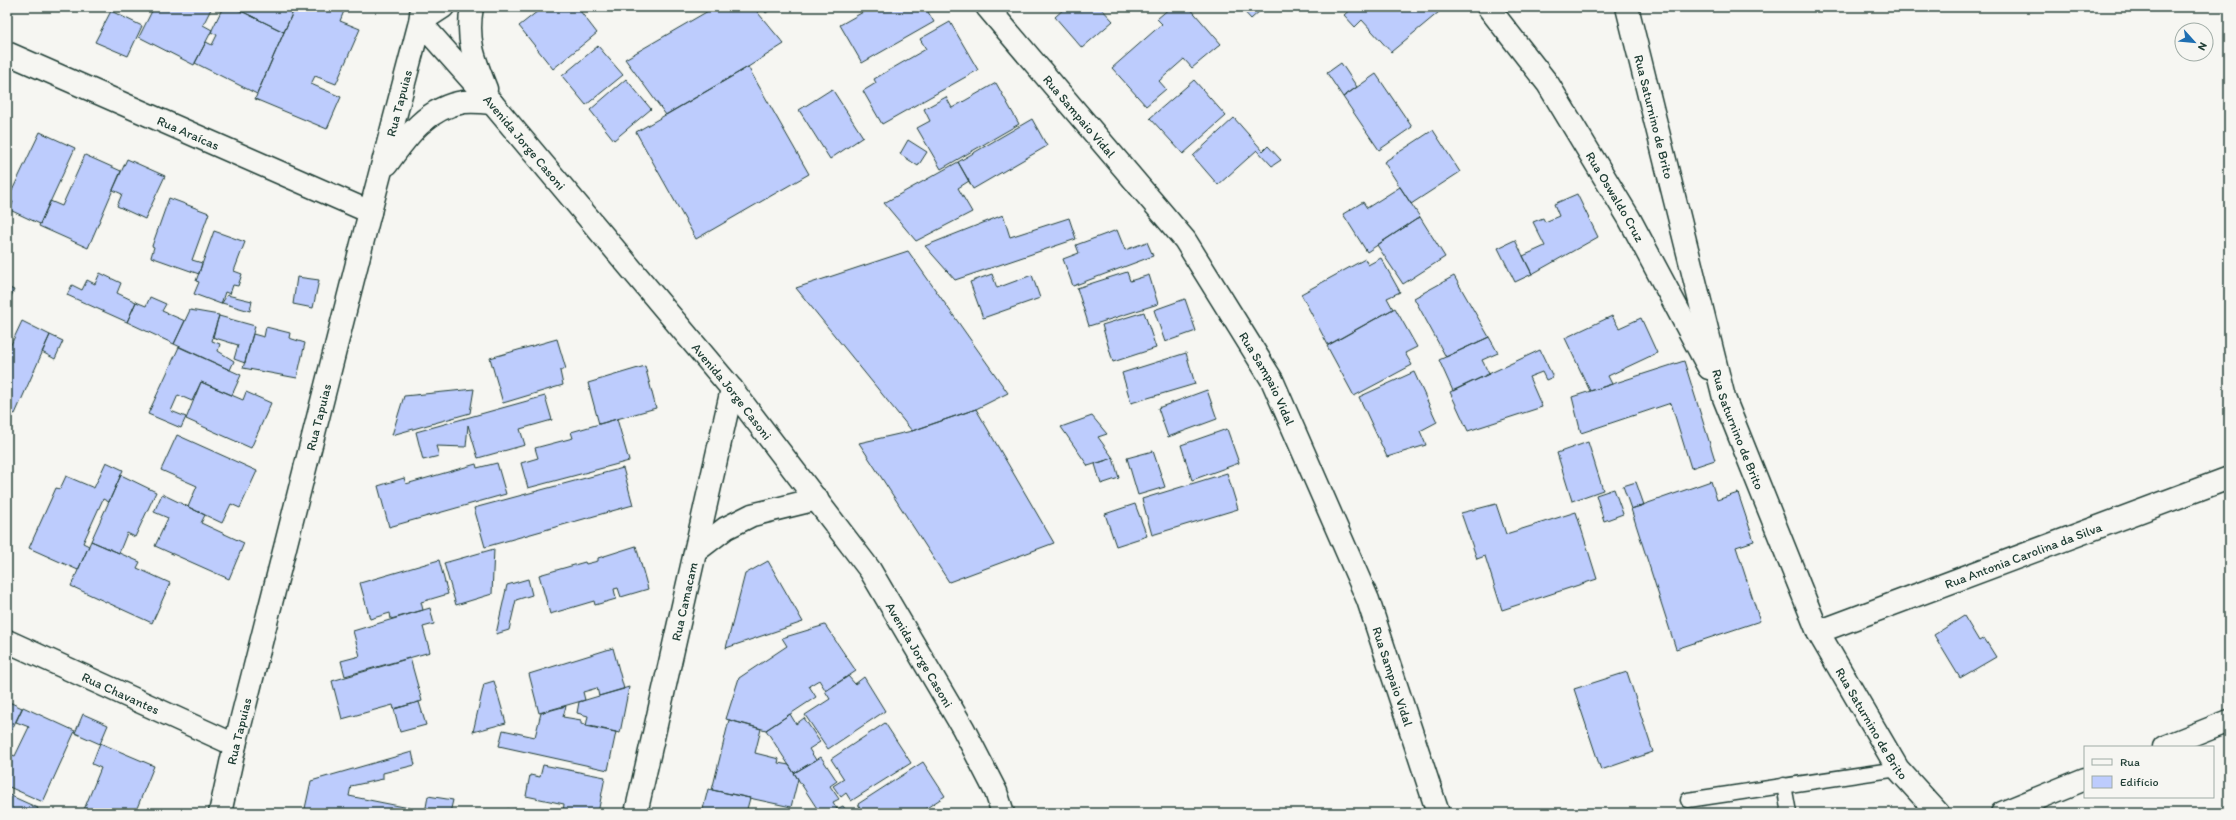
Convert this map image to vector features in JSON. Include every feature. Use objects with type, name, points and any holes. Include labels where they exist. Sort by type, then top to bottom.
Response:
[{"type":"street","points":[[416,12],[443,7]]},
{"type":"street","points":[[379,174],[404,140],[428,117],[450,105],[465,102],[492,103],[475,61],[470,42],[472,7]]},
{"type":"street","name":"Rua Sampaio Vidal","points":[[987,7],[1185,240],[1272,380],[1368,600],[1438,813]]},
{"type":"street","name":"Rua Oswaldo Cruz","points":[[1488,7],[1548,84],[1629,218],[1724,398]]},
{"type":"street","name":"Rua Saturnino de Brito","points":[[1627,7],[1724,398],[1818,632],[1898,769],[1938,813]]},
{"type":"street","name":"Avenida Jorge Casoni","points":[[416,12],[732,390],[817,499],[878,584],[944,695],[996,792],[1003,813]]},
{"type":"street","name":"Rua Tapuias","points":[[220,813],[235,745],[370,212],[416,12]]},
{"type":"street","name":"Rua Araícas","points":[[7,53],[370,212]]},
{"type":"street","name":"Rua Camacam","points":[[636,813],[732,390]]},
{"type":"street","name":"Rua Antonia Carolina da Silva","points":[[1818,632],[2229,478]]},
{"type":"street","points":[[696,550],[726,528],[752,515],[817,499]]},
{"type":"street","name":"Rua Chavantes","points":[[7,641],[235,745]]},
{"type":"street","points":[[2166,746],[2229,721]]},
{"type":"street","points":[[2002,813],[2084,779]]},
{"type":"street","points":[[991,813],[996,792]]},
{"type":"lane","points":[[1688,800],[1898,769]]},
{"type":"lane","points":[[1784,785],[1789,813]]},
{"type":"building","points":[[154,7],[212,7],[203,25],[212,30],[194,65],[139,37]]},
{"type":"building","points":[[223,7],[233,7],[284,32],[257,94],[195,63],[206,42],[212,45],[217,35],[211,32]]},
{"type":"building","points":[[233,7],[295,7],[284,32]]},
{"type":"building","points":[[295,7],[348,7],[344,11],[340,21],[360,29],[336,84],[315,76],[311,84],[341,97],[327,129],[255,99]]},
{"type":"building","points":[[543,7],[577,7],[597,33],[553,69],[519,26]]},
{"type":"building","points":[[715,7],[753,7],[784,44],[666,115],[625,59]]},
{"type":"building","points":[[761,7],[774,7],[766,13]]},
{"type":"building","points":[[872,7],[925,7],[934,22],[862,63],[840,25]]},
{"type":"building","points":[[1066,7],[1100,7],[1113,21],[1082,48],[1055,17]]},
{"type":"building","points":[[1171,7],[1189,7],[1221,44],[1192,68],[1184,59],[1159,81],[1166,89],[1146,106],[1112,68],[1162,24],[1157,19]]},
{"type":"building","points":[[1240,7],[1258,7],[1261,10],[1251,19]]},
{"type":"building","points":[[1353,7],[1445,7],[1391,52],[1362,20],[1355,27],[1344,15]]},
{"type":"building","points":[[111,11],[142,26],[128,56],[95,42]]},
{"type":"building","points":[[950,22],[978,70],[882,124],[863,91],[876,83],[874,79],[926,49],[920,39]]},
{"type":"building","points":[[598,46],[623,75],[586,105],[562,76]]},
{"type":"building","points":[[1341,63],[1357,87],[1343,97],[1327,73]]},
{"type":"building","points":[[748,67],[809,174],[696,239],[636,132]]},
{"type":"building","points":[[1376,74],[1412,127],[1379,150],[1343,97]]},
{"type":"building","points":[[626,79],[651,109],[614,140],[590,110]]},
{"type":"building","points":[[1194,80],[1226,116],[1183,154],[1150,118]]},
{"type":"building","points":[[996,83],[1019,124],[941,169],[917,128],[930,121],[924,109],[946,97],[952,108]]},
{"type":"building","points":[[832,89],[863,137],[830,159],[799,110]]},
{"type":"building","points":[[1234,118],[1263,151],[1268,146],[1281,160],[1272,166],[1257,150],[1218,185],[1193,156]]},
{"type":"building","points":[[1032,119],[1047,146],[973,189],[958,162]]},
{"type":"building","points":[[1433,130],[1460,172],[1411,204],[1384,162]]},
{"type":"building","points":[[40,132],[75,148],[40,224],[10,210],[13,202],[8,199]]},
{"type":"building","points":[[908,140],[927,152],[918,166],[900,154]]},
{"type":"building","points":[[85,155],[121,171],[88,248],[39,226],[50,201],[62,206]]},
{"type":"building","points":[[127,159],[165,176],[145,219],[117,206],[122,194],[113,190]]},
{"type":"building","points":[[958,162],[969,181],[958,188],[972,212],[916,241],[884,203]]},
{"type":"building","points":[[1400,187],[1420,217],[1367,252],[1343,214],[1363,202],[1367,208]]},
{"type":"building","points":[[1577,194],[1598,237],[1532,274],[1523,256],[1545,246],[1533,222],[1543,218],[1545,222],[1559,216],[1554,204]]},
{"type":"building","points":[[169,198],[209,213],[192,260],[202,263],[199,274],[151,257],[154,247],[152,246]]},
{"type":"building","points":[[1003,215],[1010,237],[1069,218],[1076,239],[955,280],[925,246]]},
{"type":"building","points":[[1420,217],[1445,257],[1403,284],[1377,245]]},
{"type":"building","points":[[1117,230],[1125,250],[1147,242],[1153,256],[1073,286],[1063,259],[1079,253],[1076,245]]},
{"type":"building","points":[[214,231],[245,242],[234,271],[242,274],[238,286],[233,285],[230,294],[225,292],[221,304],[194,294],[199,282],[196,281]]},
{"type":"building","points":[[1515,240],[1532,274],[1515,282],[1498,248]]},
{"type":"building","points":[[908,251],[1008,393],[976,409],[912,431],[796,288]]},
{"type":"building","points":[[1381,258],[1400,292],[1387,298],[1393,309],[1328,345],[1301,294],[1365,259],[1368,265]]},
{"type":"building","points":[[1127,272],[1130,281],[1149,275],[1158,304],[1089,326],[1077,288]]},
{"type":"building","points":[[100,273],[121,283],[117,293],[136,302],[127,322],[67,295],[72,285],[82,290],[87,280],[95,284]]},
{"type":"building","points":[[992,274],[997,288],[1032,275],[1040,298],[983,318],[970,282]]},
{"type":"building","points":[[1454,276],[1489,337],[1446,357],[1414,298]]},
{"type":"building","points":[[297,277],[319,280],[313,308],[293,304]]},
{"type":"building","points":[[7,287],[14,290],[7,305]]},
{"type":"building","points":[[227,295],[252,301],[250,311],[222,303]]},
{"type":"building","points":[[150,297],[166,304],[162,311],[185,321],[174,344],[127,322],[136,302],[146,306]]},
{"type":"building","points":[[1185,299],[1196,331],[1165,342],[1154,310]]},
{"type":"building","points":[[1395,308],[1417,347],[1405,353],[1412,365],[1354,396],[1327,346]]},
{"type":"building","points":[[190,310],[219,315],[212,341],[220,344],[218,351],[234,361],[230,370],[174,344]]},
{"type":"building","points":[[1144,312],[1156,348],[1113,362],[1102,325]]},
{"type":"building","points":[[219,316],[255,326],[245,363],[234,359],[238,345],[212,337]]},
{"type":"building","points":[[1612,316],[1619,328],[1641,318],[1657,353],[1608,376],[1612,384],[1590,391],[1565,338]]},
{"type":"building","points":[[22,321],[50,335],[15,414],[7,411],[7,353]]},
{"type":"building","points":[[266,327],[290,333],[289,338],[305,343],[297,378],[243,368],[253,334],[264,337]]},
{"type":"building","points":[[50,335],[63,341],[55,359],[42,352]]},
{"type":"building","points":[[1489,337],[1498,353],[1482,360],[1489,374],[1453,391],[1439,360]]},
{"type":"building","points":[[557,339],[566,369],[560,371],[563,385],[503,403],[490,358]]},
{"type":"building","points":[[179,347],[241,375],[232,395],[201,382],[192,401],[178,395],[171,411],[186,417],[181,428],[148,414]]},
{"type":"building","points":[[1540,350],[1553,377],[1546,380],[1542,372],[1529,377],[1542,407],[1468,431],[1450,392]]},
{"type":"building","points":[[1186,353],[1195,384],[1131,403],[1122,373]]},
{"type":"building","points":[[1684,361],[1715,460],[1691,468],[1671,403],[1581,433],[1572,397]]},
{"type":"building","points":[[645,366],[656,408],[599,424],[588,383]]},
{"type":"building","points":[[1414,372],[1437,422],[1420,431],[1426,445],[1387,457],[1359,397]]},
{"type":"building","points":[[201,382],[243,400],[246,392],[271,403],[251,448],[186,419]]},
{"type":"building","points":[[474,389],[470,413],[392,435],[404,396]]},
{"type":"building","points":[[1207,390],[1217,419],[1168,437],[1158,408]]},
{"type":"building","points":[[545,396],[552,420],[520,429],[525,445],[478,458],[468,425],[466,447],[436,446],[439,456],[423,460],[416,432]]},
{"type":"building","points":[[976,409],[1054,543],[949,582],[859,443],[912,431]]},
{"type":"building","points":[[1092,416],[1107,434],[1098,437],[1113,458],[1088,466],[1061,427]]},
{"type":"building","points":[[617,419],[629,461],[528,488],[521,463],[538,458],[535,448],[573,438],[571,432]]},
{"type":"building","points":[[1227,429],[1239,463],[1192,480],[1181,445]]},
{"type":"building","points":[[177,435],[257,471],[240,508],[231,504],[222,523],[188,507],[197,486],[161,470]]},
{"type":"building","points":[[1588,442],[1603,490],[1572,501],[1557,453]]},
{"type":"building","points":[[1153,451],[1165,487],[1138,495],[1127,458]]},
{"type":"building","points":[[1113,458],[1119,478],[1101,484],[1095,464]]},
{"type":"building","points":[[106,462],[123,470],[109,502],[103,499],[83,543],[89,546],[78,570],[29,548],[56,488],[60,489],[66,476],[94,488]]},
{"type":"building","points":[[497,463],[506,494],[389,527],[378,486],[404,478],[406,484],[476,464],[477,468]]},
{"type":"building","points":[[623,468],[633,505],[485,547],[474,508]]},
{"type":"building","points":[[1227,473],[1238,509],[1152,535],[1142,499]]},
{"type":"building","points":[[121,475],[156,492],[135,537],[127,533],[119,553],[91,541]]},
{"type":"building","points":[[1711,481],[1717,500],[1738,493],[1754,541],[1736,547],[1760,621],[1676,649],[1631,509]]},
{"type":"building","points":[[1636,482],[1644,505],[1631,509],[1623,486]]},
{"type":"building","points":[[1614,489],[1623,514],[1604,521],[1596,495]]},
{"type":"building","points":[[162,494],[205,515],[201,523],[244,543],[229,579],[155,546],[168,518],[154,512]]},
{"type":"building","points":[[1135,504],[1147,536],[1116,546],[1105,514]]},
{"type":"building","points":[[1496,504],[1506,534],[1576,512],[1597,579],[1502,610],[1485,556],[1477,559],[1461,513]]},
{"type":"building","points":[[91,541],[140,562],[137,568],[170,583],[152,623],[71,586]]},
{"type":"building","points":[[636,546],[648,589],[621,597],[618,588],[614,589],[616,599],[595,605],[594,601],[550,614],[539,575],[585,562],[586,564],[598,561],[598,558]]},
{"type":"building","points":[[494,549],[492,594],[456,605],[444,563]]},
{"type":"building","points":[[439,560],[448,594],[421,602],[423,610],[391,619],[390,613],[370,619],[360,583]]},
{"type":"building","points":[[768,561],[803,622],[726,648],[745,574]]},
{"type":"building","points":[[528,579],[532,595],[516,600],[509,630],[496,634],[507,585]]},
{"type":"building","points":[[430,608],[434,624],[423,627],[430,652],[345,676],[341,661],[360,656],[353,631]]},
{"type":"building","points":[[1964,616],[1979,641],[1984,638],[1996,657],[1960,678],[1934,635]]},
{"type":"building","points":[[825,625],[856,671],[826,691],[819,680],[809,686],[816,697],[766,730],[726,719],[739,678],[787,646],[782,638]]},
{"type":"building","points":[[613,648],[624,689],[599,696],[597,688],[583,692],[585,700],[539,713],[529,674]]},
{"type":"building","points":[[410,658],[422,701],[394,709],[393,705],[342,719],[332,681]]},
{"type":"building","points":[[1627,672],[1653,752],[1601,770],[1574,689]]},
{"type":"building","points":[[848,676],[855,684],[864,677],[885,711],[828,749],[805,715],[830,699],[825,691]]},
{"type":"building","points":[[494,681],[506,723],[473,732],[484,684]]},
{"type":"building","points":[[629,687],[620,733],[586,726],[588,716],[577,713],[579,702]]},
{"type":"building","points":[[7,701],[22,708],[7,740]]},
{"type":"building","points":[[419,702],[426,725],[400,732],[394,709]]},
{"type":"building","points":[[566,706],[563,717],[581,720],[581,724],[616,732],[608,770],[499,746],[503,730],[535,737],[541,713]]},
{"type":"building","points":[[23,707],[75,731],[43,802],[7,786],[7,753],[15,756],[29,727],[16,722]]},
{"type":"building","points":[[83,714],[108,725],[100,744],[75,733]]},
{"type":"building","points":[[790,714],[796,724],[804,718],[820,742],[809,749],[816,760],[794,773],[766,730]]},
{"type":"building","points":[[729,720],[761,729],[755,753],[779,759],[778,763],[789,765],[798,779],[791,807],[712,790]]},
{"type":"building","points":[[885,723],[911,763],[851,801],[846,793],[841,797],[833,786],[844,779],[831,759]]},
{"type":"building","points":[[100,743],[154,766],[135,813],[83,812],[101,768],[92,764]]},
{"type":"building","points":[[412,752],[415,765],[383,773],[383,779],[351,786],[349,796],[409,808],[408,813],[304,813],[311,781]]},
{"type":"building","points":[[821,757],[837,781],[830,786],[839,799],[833,802],[837,809],[831,813],[820,813],[794,773]]},
{"type":"building","points":[[923,762],[945,796],[919,813],[863,813],[858,804]]},
{"type":"building","points":[[543,765],[605,777],[598,813],[563,813],[564,804],[526,796],[530,775],[540,777]]},
{"type":"building","points":[[708,789],[750,798],[747,809],[764,813],[702,813]]},
{"type":"building","points":[[9,795],[38,808],[36,813],[7,813]]},
{"type":"building","points":[[428,796],[453,800],[450,813],[425,813]]},
{"type":"building","points":[[843,806],[848,813],[831,813],[837,809]]},
{"type":"building","points":[[507,809],[528,813],[506,813]]}]
